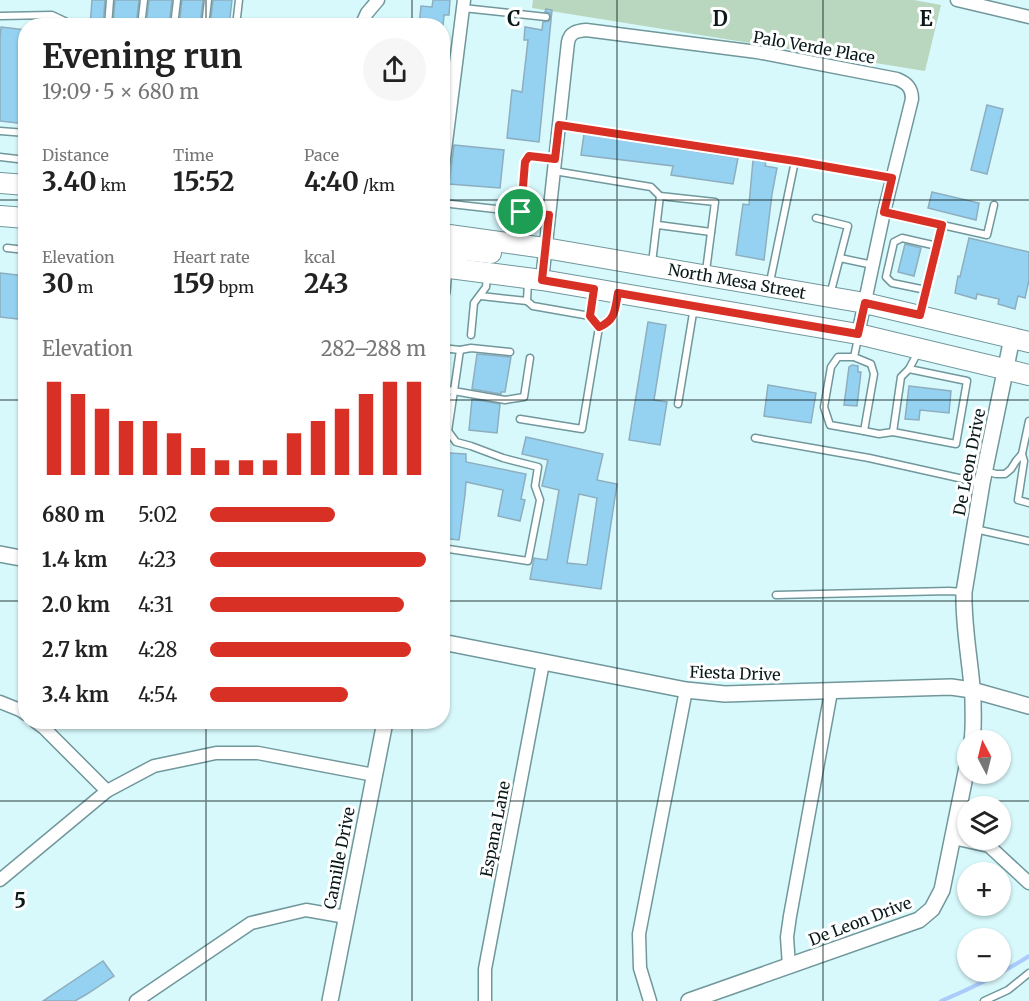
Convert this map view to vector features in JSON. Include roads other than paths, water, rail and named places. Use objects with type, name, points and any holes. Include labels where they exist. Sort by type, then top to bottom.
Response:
[{"type":"main road","points":[[0,183],[18,185]]},
{"type":"main road","points":[[0,216],[18,217]]},
{"type":"main road","name":"North Mesa Street","points":[[450,235],[538,247],[865,303],[1024,339]]},
{"type":"main road","points":[[450,257],[465,250],[518,256],[538,247]]},
{"type":"main road","name":"North Mesa Street","points":[[450,267],[535,279],[858,334],[1029,375]]},
{"type":"street","points":[[365,18],[378,0]]},
{"type":"street","points":[[957,0],[1029,17]]},
{"type":"street","points":[[450,109],[463,4]]},
{"type":"street","name":"Palo Verde Place","points":[[559,125],[567,42],[571,35],[578,31],[586,30],[757,52],[897,79],[909,86],[912,99],[892,178]]},
{"type":"street","points":[[535,279],[538,247],[549,215],[559,125]]},
{"type":"street","points":[[858,334],[892,178]]},
{"type":"street","name":"De Leon Drive","points":[[974,730],[964,592],[983,477],[1005,368],[1024,339]]},
{"type":"street","points":[[0,554],[18,557]]},
{"type":"street","name":"Fiesta Drive","points":[[450,644],[686,690],[725,694],[951,687],[972,690],[1029,706]]},
{"type":"street","name":"Espana Lane","points":[[485,1001],[485,969],[543,663]]},
{"type":"street","points":[[651,1001],[640,968],[639,934],[686,690]]},
{"type":"street","points":[[789,966],[787,937],[790,916],[831,692]]},
{"type":"street","points":[[0,702],[18,709]]},
{"type":"street","points":[[45,729],[107,791]]},
{"type":"street","name":"Camille Drive","points":[[330,1001],[384,729]]},
{"type":"street","points":[[0,880],[107,791],[154,766],[216,753],[258,753],[374,775]]},
{"type":"street","name":"De Leon Drive","points":[[689,1001],[919,920],[932,909],[942,890],[964,784]]},
{"type":"street","points":[[953,838],[989,846],[1029,883]]},
{"type":"street","points":[[136,1001],[251,923],[306,910],[346,917]]},
{"type":"lane","points":[[109,18],[110,0]]},
{"type":"lane","points":[[142,18],[144,0]]},
{"type":"lane","points":[[175,18],[177,0]]},
{"type":"lane","points":[[206,18],[208,0]]},
{"type":"lane","points":[[237,18],[239,0]]},
{"type":"lane","points":[[463,4],[546,17]]},
{"type":"lane","points":[[0,16],[52,15],[58,18]]},
{"type":"lane","points":[[559,125],[892,178]]},
{"type":"lane","points":[[0,131],[18,132]]},
{"type":"lane","points":[[521,212],[525,162],[529,156],[554,165],[651,187],[660,196],[715,202],[705,275]]},
{"type":"lane","points":[[0,157],[18,159]]},
{"type":"lane","points":[[769,286],[795,161]]},
{"type":"lane","points":[[652,266],[660,196]]},
{"type":"lane","points":[[450,204],[549,215]]},
{"type":"lane","points":[[884,212],[987,235],[994,205]]},
{"type":"lane","points":[[816,218],[848,225],[830,297]]},
{"type":"lane","points":[[658,225],[711,232]]},
{"type":"lane","points":[[920,315],[942,225]]},
{"type":"lane","points":[[926,290],[892,283],[886,277],[894,242],[902,238],[937,246]]},
{"type":"lane","points":[[7,248],[18,249]]},
{"type":"lane","points":[[840,258],[873,265]]},
{"type":"lane","points":[[471,335],[474,303],[486,287],[488,273]]},
{"type":"lane","points":[[527,301],[535,279]]},
{"type":"lane","points":[[590,316],[594,289]]},
{"type":"lane","points":[[599,327],[608,323],[612,317],[618,293]]},
{"type":"lane","points":[[481,296],[527,301],[533,306],[590,316],[599,327],[582,429],[520,419]]},
{"type":"lane","points":[[678,404],[694,306]]},
{"type":"lane","points":[[854,357],[858,334]]},
{"type":"lane","points":[[450,349],[471,348],[510,352]]},
{"type":"lane","points":[[893,432],[901,377],[909,369],[920,349]]},
{"type":"lane","points":[[450,408],[460,350]]},
{"type":"lane","points":[[864,431],[874,374],[871,364],[854,357],[838,357],[831,367],[824,407],[830,424],[864,431],[879,434],[893,432],[956,444],[968,381],[909,369]]},
{"type":"lane","points":[[450,390],[506,400],[524,397],[530,358]]},
{"type":"lane","points":[[1029,421],[1022,454],[1024,461],[1018,500],[1029,502]]},
{"type":"lane","points":[[450,435],[456,442],[502,459],[538,468],[535,486],[540,500],[528,561],[450,549]]},
{"type":"lane","points":[[755,438],[983,477],[1005,474],[1022,454]]},
{"type":"lane","points":[[975,529],[1028,541],[1029,533]]},
{"type":"lane","points":[[776,595],[964,592]]},
{"type":"lane","points":[[984,1001],[1008,990],[1029,973]]},
{"type":"waterway","points":[[941,1001],[1008,969],[1029,956]]}]
